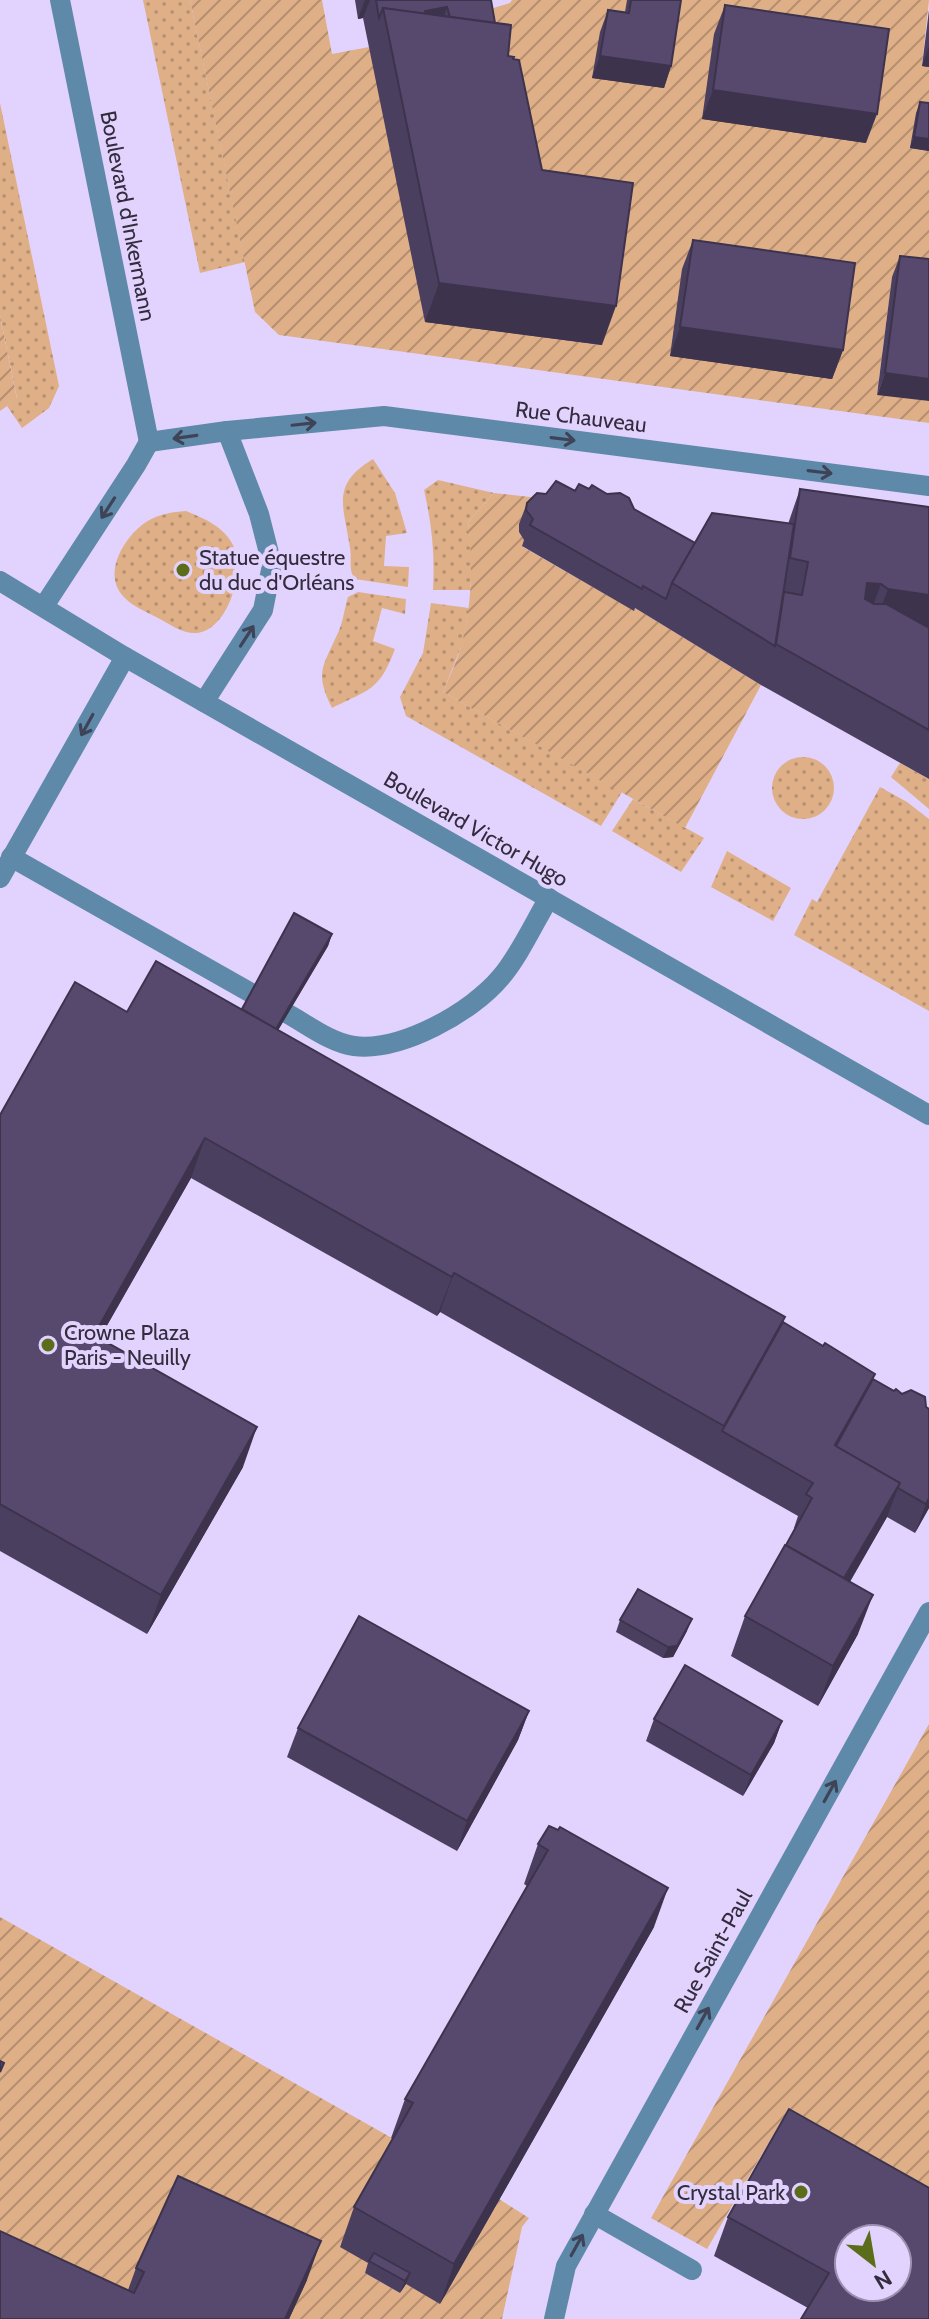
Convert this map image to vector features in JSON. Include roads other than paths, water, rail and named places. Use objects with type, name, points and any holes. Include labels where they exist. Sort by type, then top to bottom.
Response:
[{"type":"street","name":"Boulevard d'Inkermann","points":[[60,0],[149,442]]},
{"type":"street","name":"Rue Chauveau","points":[[149,442],[384,416],[929,486]]},
{"type":"street","points":[[204,702],[263,610],[272,565],[259,514],[227,431]]},
{"type":"street","points":[[44,606],[149,442]]},
{"type":"street","name":"Boulevard Victor Hugo","points":[[0,581],[125,657],[929,1115]]},
{"type":"street","points":[[0,878],[125,657]]},
{"type":"street","points":[[11,857],[253,994]]},
{"type":"street","points":[[288,1014],[331,1038],[354,1046],[386,1044],[427,1030],[469,1007],[501,977],[549,898]]},
{"type":"street","name":"Rue Saint-Paul","points":[[554,2319],[566,2266],[929,1612]]},
{"type":"street","points":[[594,2214],[692,2270]]},
{"type":"place","name":"Statue équestre du duc d'Orléans","points":[[183,570]]},
{"type":"place","name":"Crowne Plaza Paris - Neuilly","points":[[48,1345]]},
{"type":"place","name":"Crystal Park","points":[[801,2192]]}]
